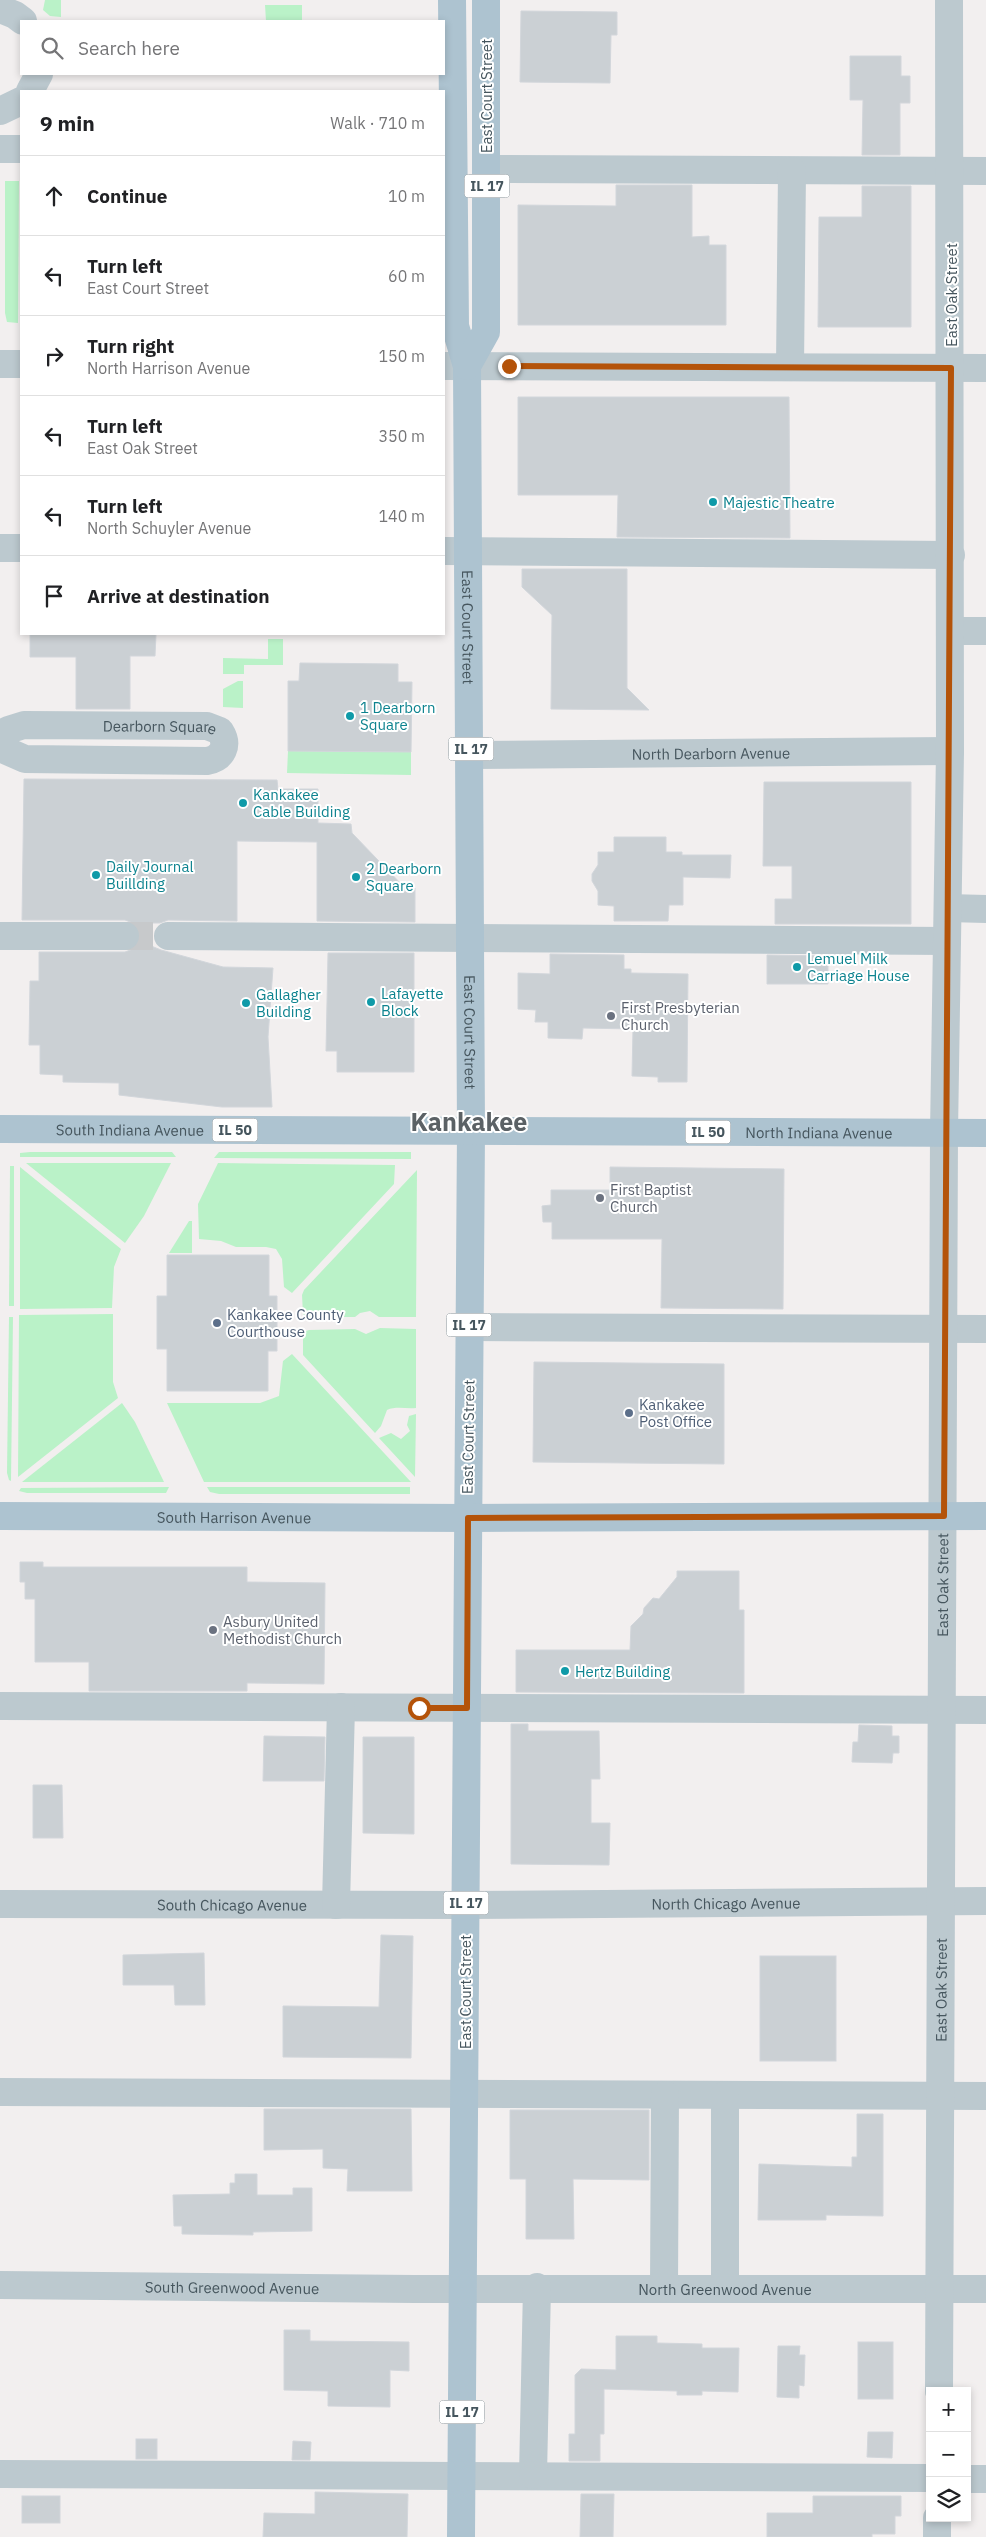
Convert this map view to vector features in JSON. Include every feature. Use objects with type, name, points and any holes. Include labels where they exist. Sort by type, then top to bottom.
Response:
[{"type":"main road","name":"East Court Street","points":[[452,0],[449,168],[456,366],[456,551],[471,755],[471,1131],[461,2537]]},
{"type":"main road","name":"East Court Street","points":[[456,366],[486,332],[486,0]]},
{"type":"main road","name":"South Indiana Avenue","points":[[0,1129],[471,1131]]},
{"type":"main road","name":"North Indiana Avenue","points":[[471,1131],[986,1133]]},
{"type":"main road","name":"South Harrison Avenue","points":[[0,1516],[468,1518],[986,1516]]},
{"type":"street","name":"East Oak Street","points":[[939,2387],[944,1516],[944,1132],[950,751],[951,172],[949,0]]},
{"type":"street","points":[[0,9],[22,20]]},
{"type":"street","points":[[31,90],[38,75]]},
{"type":"street","points":[[0,112],[20,102]]},
{"type":"street","points":[[0,149],[20,149]]},
{"type":"street","points":[[487,169],[986,172]]},
{"type":"street","points":[[790,367],[792,171]]},
{"type":"street","points":[[0,364],[20,364]]},
{"type":"street","points":[[456,366],[986,368]]},
{"type":"street","points":[[0,548],[20,548]]},
{"type":"street","points":[[456,551],[950,555]]},
{"type":"street","points":[[950,631],[986,631]]},
{"type":"street","name":"Dearborn Square","points":[[0,735],[8,730],[24,725],[207,726],[220,731],[225,741],[222,755],[215,760],[207,762],[25,759],[0,748]]},
{"type":"street","name":"North Dearborn Avenue","points":[[471,755],[950,751]]},
{"type":"street","points":[[948,908],[986,909]]},
{"type":"street","points":[[0,936],[125,936]]},
{"type":"street","points":[[168,936],[947,941]]},
{"type":"street","points":[[469,1327],[986,1329]]},
{"type":"street","points":[[0,1706],[986,1710]]},
{"type":"street","points":[[336,1905],[341,1707]]},
{"type":"street","name":"North Chicago Avenue","points":[[466,1905],[986,1901]]},
{"type":"street","name":"South Chicago Avenue","points":[[0,1904],[466,1905]]},
{"type":"street","points":[[0,2092],[986,2096]]},
{"type":"street","points":[[664,2288],[665,2095]]},
{"type":"street","points":[[725,2095],[725,2288]]},
{"type":"street","name":"South Greenwood Avenue","points":[[0,2285],[464,2287]]},
{"type":"street","name":"North Greenwood Avenue","points":[[464,2287],[986,2289]]},
{"type":"street","points":[[533,2475],[537,2288]]},
{"type":"street","points":[[0,2474],[462,2474],[926,2478]]},
{"type":"street","points":[[971,2479],[986,2479]]},
{"type":"street","points":[[937,2522],[937,2537]]},
{"type":"green space","points":[[45,0],[61,0],[61,17],[50,16],[43,10]]},
{"type":"green space","points":[[265,5],[302,5],[302,20],[266,20]]},
{"type":"green space","points":[[5,181],[19,181],[18,323],[7,322],[5,313]]},
{"type":"green space","points":[[268,639],[283,639],[283,665],[244,665],[244,674],[223,674],[223,658],[268,659]]},
{"type":"green space","points":[[238,681],[243,681],[243,708],[223,707],[223,689]]},
{"type":"green space","points":[[288,751],[411,752],[411,775],[287,773]]},
{"type":"green space","points":[[172,1152],[176,1157],[20,1157],[20,1153]]},
{"type":"green space","points":[[219,1152],[411,1152],[411,1159],[214,1158]]},
{"type":"green space","points":[[26,1163],[171,1163],[144,1216],[125,1243]]},
{"type":"green space","points":[[218,1163],[395,1165],[394,1184],[292,1293],[284,1287],[282,1259],[276,1249],[236,1247],[221,1241],[199,1239],[198,1204]]},
{"type":"green space","points":[[10,1166],[14,1166],[14,1306],[9,1306]]},
{"type":"green space","points":[[20,1167],[121,1249],[114,1267],[112,1308],[20,1309]]},
{"type":"green space","points":[[417,1170],[416,1317],[379,1317],[370,1311],[360,1313],[355,1317],[307,1317],[303,1314],[302,1295],[304,1290]]},
{"type":"green space","points":[[189,1221],[192,1221],[192,1253],[169,1253]]},
{"type":"green space","points":[[113,1314],[113,1382],[118,1398],[18,1477],[19,1315]]},
{"type":"green space","points":[[9,1317],[13,1317],[11,1481],[7,1473]]},
{"type":"green space","points":[[380,1328],[416,1329],[416,1408],[387,1410],[381,1426],[375,1433],[303,1355],[303,1332],[309,1330],[355,1329],[366,1334]]},
{"type":"green space","points":[[292,1354],[411,1482],[204,1482],[167,1403],[260,1403],[279,1396],[283,1361]]},
{"type":"green space","points":[[122,1403],[135,1422],[164,1482],[22,1482]]},
{"type":"green space","points":[[416,1414],[415,1477],[379,1438],[391,1433],[401,1439],[410,1431],[407,1425],[409,1416]]},
{"type":"green space","points":[[169,1487],[166,1493],[27,1493],[19,1491],[21,1488]]},
{"type":"green space","points":[[207,1487],[410,1487],[410,1494],[219,1494],[210,1492]]},
{"type":"building","points":[[521,11],[617,12],[617,35],[611,35],[610,83],[520,82]]},
{"type":"building","points":[[850,56],[901,56],[901,76],[910,76],[910,103],[900,103],[900,155],[862,155],[863,100],[850,100]]},
{"type":"building","points":[[616,185],[692,185],[692,237],[709,236],[709,245],[726,245],[726,325],[518,325],[518,205],[616,206]]},
{"type":"building","points":[[862,186],[911,186],[911,327],[818,327],[819,217],[862,217]]},
{"type":"building","points":[[518,397],[789,397],[790,538],[617,537],[618,495],[518,495]]},
{"type":"building","points":[[522,569],[627,569],[627,688],[649,710],[551,709],[552,615],[522,587]]},
{"type":"building","points":[[30,635],[156,635],[155,656],[130,656],[130,709],[76,709],[76,657],[30,657]]},
{"type":"building","name":"1 Dearborn Square","points":[[300,663],[398,664],[398,682],[412,682],[411,752],[288,751],[288,681],[299,681]]},
{"type":"building","points":[[24,779],[277,780],[278,789],[318,789],[318,823],[351,824],[352,833],[406,889],[415,888],[415,922],[317,921],[317,842],[237,841],[237,921],[168,920],[160,923],[133,923],[125,920],[22,920]]},
{"type":"building","points":[[764,782],[911,782],[911,924],[775,924],[775,899],[792,899],[792,866],[763,866]]},
{"type":"building","points":[[614,837],[666,837],[666,852],[682,852],[682,855],[731,855],[730,878],[683,877],[683,905],[669,905],[668,921],[614,921],[614,906],[598,905],[598,891],[592,881],[592,874],[598,865],[598,852],[614,852]]},
{"type":"building","points":[[139,941],[161,950],[223,967],[273,968],[268,1037],[272,1107],[222,1107],[119,1095],[119,1083],[63,1082],[63,1075],[40,1074],[40,1045],[29,1045],[30,981],[39,981],[39,952],[125,952],[133,949]]},
{"type":"building","points":[[328,953],[414,953],[414,1072],[337,1072],[337,1051],[326,1051]]},
{"type":"building","name":"First Presbyterian Church","points":[[550,954],[624,955],[624,969],[631,969],[631,973],[688,974],[687,1082],[658,1082],[658,1077],[632,1076],[633,1029],[583,1028],[582,1039],[548,1038],[548,1022],[535,1022],[536,1010],[518,1009],[518,973],[550,974]]},
{"type":"building","name":"Lemuel Milk Carriage House","points":[[767,955],[828,956],[828,984],[767,984]]},
{"type":"building","points":[[610,1167],[784,1169],[783,1309],[661,1308],[662,1239],[552,1239],[552,1222],[543,1222],[542,1206],[551,1205],[551,1190],[610,1190]]},
{"type":"building","name":"Kankakee County Courthouse","points":[[167,1255],[269,1255],[269,1296],[277,1296],[277,1351],[268,1351],[268,1391],[167,1391],[167,1349],[157,1349],[157,1296],[167,1296]]},
{"type":"building","name":"Kankakee Post Office","points":[[534,1362],[724,1364],[724,1464],[533,1462]]},
{"type":"building","name":"Asbury United Methodist Church","points":[[20,1562],[43,1562],[43,1567],[247,1567],[247,1582],[325,1583],[324,1684],[247,1683],[247,1691],[89,1691],[89,1662],[35,1662],[35,1599],[25,1599],[25,1582],[20,1582]]},
{"type":"building","points":[[677,1571],[739,1571],[739,1610],[744,1610],[744,1693],[516,1692],[516,1650],[630,1650],[631,1626],[643,1614],[644,1608],[653,1598],[659,1599],[677,1577]]},
{"type":"building","points":[[511,1724],[528,1724],[528,1731],[599,1731],[600,1779],[591,1779],[591,1823],[610,1823],[609,1865],[511,1864]]},
{"type":"building","points":[[859,1725],[892,1726],[892,1736],[899,1736],[899,1753],[893,1753],[892,1763],[852,1762],[853,1742],[858,1742]]},
{"type":"building","points":[[264,1736],[325,1737],[324,1781],[263,1781]]},
{"type":"building","points":[[363,1737],[414,1737],[414,1834],[363,1833]]},
{"type":"building","points":[[33,1785],[62,1785],[63,1838],[33,1838]]},
{"type":"building","points":[[381,1935],[413,1936],[411,2058],[283,2057],[283,2006],[379,2007]]},
{"type":"building","points":[[204,1953],[205,2005],[175,2005],[174,1985],[123,1985],[123,1955]]},
{"type":"building","points":[[760,1956],[836,1956],[836,2061],[760,2061]]},
{"type":"building","points":[[264,2109],[411,2109],[412,2191],[347,2191],[348,2169],[323,2168],[323,2149],[264,2150]]},
{"type":"building","points":[[510,2110],[649,2110],[649,2180],[573,2179],[574,2239],[526,2239],[526,2179],[510,2179]]},
{"type":"building","points":[[857,2114],[883,2114],[883,2216],[826,2215],[826,2220],[758,2220],[759,2164],[852,2167],[852,2157],[857,2157]]},
{"type":"building","points":[[235,2174],[257,2174],[257,2195],[293,2195],[293,2188],[312,2188],[312,2231],[253,2232],[253,2235],[182,2234],[182,2226],[174,2226],[173,2195],[230,2194],[230,2183],[235,2183]]},
{"type":"building","points":[[284,2330],[310,2330],[310,2341],[409,2342],[409,2371],[390,2370],[390,2407],[328,2406],[328,2391],[284,2390]]},
{"type":"building","points":[[616,2336],[657,2336],[657,2343],[702,2344],[702,2348],[739,2348],[738,2392],[702,2391],[702,2395],[677,2395],[677,2391],[604,2389],[604,2434],[600,2434],[600,2461],[569,2461],[569,2434],[575,2434],[575,2375],[581,2369],[616,2370]]},
{"type":"building","points":[[858,2342],[893,2342],[893,2399],[858,2399]]},
{"type":"building","points":[[778,2346],[800,2346],[799,2355],[805,2355],[804,2386],[799,2385],[799,2398],[777,2397]]},
{"type":"building","points":[[868,2432],[893,2432],[892,2458],[867,2457]]},
{"type":"building","points":[[136,2439],[157,2439],[157,2459],[136,2459]]},
{"type":"building","points":[[293,2441],[311,2442],[310,2460],[292,2460]]},
{"type":"building","points":[[315,2492],[408,2494],[407,2537],[263,2537],[264,2513],[315,2514]]},
{"type":"building","points":[[581,2494],[614,2494],[613,2537],[580,2537]]},
{"type":"building","points":[[22,2496],[60,2496],[60,2523],[22,2523]]},
{"type":"building","points":[[813,2496],[901,2496],[901,2516],[895,2516],[895,2534],[872,2534],[872,2537],[767,2537],[767,2513],[813,2513]]},
{"type":"tunnel","points":[[125,936],[168,936]]},
{"type":"place","name":"Majestic Theatre","points":[[713,502]]},
{"type":"place","name":"1 Dearborn Square","points":[[350,716]]},
{"type":"place","name":"Kankakee Cable Building","points":[[243,803]]},
{"type":"place","name":"Daily Journal Buillding","points":[[96,875]]},
{"type":"place","name":"2 Dearborn Square","points":[[356,877]]},
{"type":"place","name":"Lemuel Milk Carriage House","points":[[797,967]]},
{"type":"place","name":"Lafayette Block","points":[[371,1002]]},
{"type":"place","name":"Gallagher Building","points":[[246,1003]]},
{"type":"place","name":"First Presbyterian Church","points":[[611,1016]]},
{"type":"place","name":"First Baptist Church","points":[[600,1198]]},
{"type":"place","name":"Kankakee County Courthouse","points":[[217,1323]]},
{"type":"place","name":"Kankakee Post Office","points":[[629,1413]]},
{"type":"place","name":"Asbury United Methodist Church","points":[[213,1630]]},
{"type":"place","name":"Hertz Building","points":[[565,1671]]},
{"type":"district","name":"Kankakee","points":[[469,1121]]},
{"type":"route","points":[[419,1708],[467,1708],[468,1518],[944,1516],[944,1132],[950,751],[951,368],[509,366]]}]
